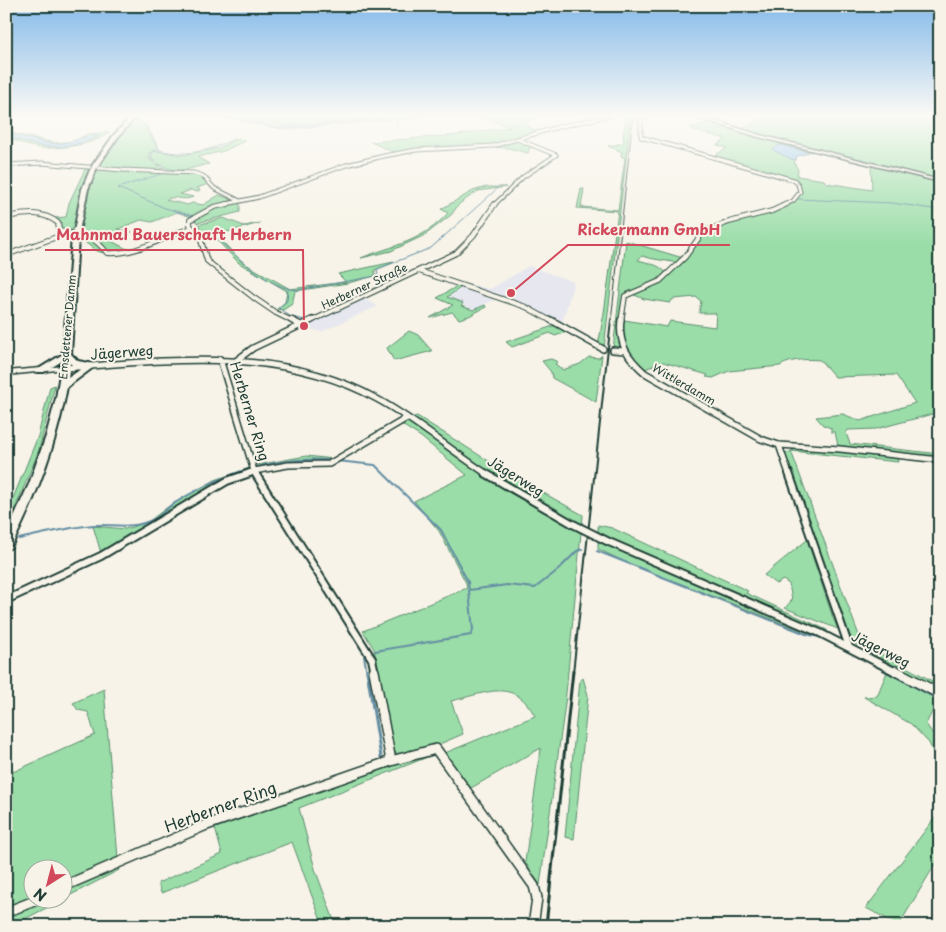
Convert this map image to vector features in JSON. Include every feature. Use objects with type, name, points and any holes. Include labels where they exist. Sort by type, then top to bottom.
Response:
[{"type":"main road","name":"Emsdettener Damm","points":[[6,545],[35,480],[55,420],[67,355],[75,234],[83,197],[94,168],[100,159]]},
{"type":"main road","points":[[41,370],[67,355],[75,363],[92,366]]},
{"type":"main road","points":[[62,386],[92,366]]},
{"type":"street","points":[[301,326],[276,313],[254,298],[207,261],[200,237],[189,222],[214,207],[258,197],[346,165],[369,159]]},
{"type":"street","name":"Herberner Straße","points":[[237,360],[253,348],[419,271],[462,248],[496,202],[548,159]]},
{"type":"street","name":"Wittlerdamm","points":[[721,159],[794,180],[798,184],[800,192],[793,201],[772,212],[729,222],[703,232],[685,258],[660,281],[625,296],[620,329],[625,351],[637,367],[653,378],[747,432],[779,445],[840,449],[940,460]]},
{"type":"street","points":[[855,159],[940,181]]},
{"type":"street","points":[[6,166],[42,163],[115,170],[194,173],[204,176],[214,188],[240,201]]},
{"type":"street","points":[[6,218],[33,212],[44,214],[56,221],[58,224],[57,230],[66,234],[94,238],[107,253],[116,254],[192,228]]},
{"type":"street","points":[[6,255],[66,234]]},
{"type":"street","name":"Herberner Straße","points":[[419,271],[526,307],[603,349]]},
{"type":"street","points":[[613,350],[625,351]]},
{"type":"street","name":"Jägerweg","points":[[65,368],[220,359],[304,371],[340,382],[376,398],[495,479],[573,524],[609,542],[784,616],[940,694]]},
{"type":"street","name":"Herberner Ring","points":[[220,359],[254,471],[372,659],[392,761]]},
{"type":"street","points":[[6,373],[65,368]]},
{"type":"street","name":"Herberner Ring","points":[[6,600],[102,556],[227,482],[254,471],[288,465],[329,464],[407,418]]},
{"type":"street","points":[[779,445],[849,647]]},
{"type":"street","name":"Herberner Ring","points":[[72,884],[204,826],[392,761],[436,749],[534,886],[537,898],[533,926]]},
{"type":"street","points":[[6,912],[22,907]]},
{"type":"shaded area","points":[[529,266],[574,282],[562,324],[496,299],[473,310],[446,297],[463,286],[462,283],[490,289]]},
{"type":"shaded area","points":[[363,298],[378,306],[321,332],[303,327]]},
{"type":"green space","points":[[103,159],[150,159],[163,170],[98,167]]},
{"type":"green space","points":[[152,159],[201,159],[209,164],[185,170],[173,170]]},
{"type":"green space","points":[[626,159],[604,348],[598,346],[618,211],[577,208],[581,189],[584,189],[581,207],[618,210]]},
{"type":"green space","points":[[726,159],[796,160],[794,162],[798,170],[797,176],[824,180],[826,183],[872,190],[871,166],[940,183],[940,412],[876,429],[848,430],[846,433],[850,444],[940,454],[940,457],[838,446],[835,432],[831,432],[831,428],[823,425],[816,417],[843,414],[860,421],[915,403],[896,375],[835,377],[820,360],[794,361],[780,366],[729,371],[713,378],[663,362],[645,369],[627,347],[623,335],[624,320],[667,327],[670,321],[715,327],[716,313],[699,313],[701,301],[696,297],[673,299],[670,303],[644,299],[632,294],[663,279],[623,294],[618,329],[621,347],[613,349],[626,241],[683,258],[704,230],[785,205],[794,198],[798,190],[795,179]],"holes":[[[642,256],[677,263],[667,274],[658,266],[638,260]]]},
{"type":"green space","points":[[860,159],[940,159],[940,180]]},
{"type":"green space","points":[[85,169],[202,176],[208,184],[197,188],[200,190],[197,192],[191,190],[180,194],[193,197],[186,199],[169,198],[166,200],[188,205],[192,203],[203,205],[219,195],[233,200],[214,205],[192,217],[177,212],[152,222],[141,220],[118,229],[132,232],[124,232],[107,239],[129,250],[103,253],[79,240],[79,235],[61,230],[61,222],[55,218],[66,217],[69,203]]},
{"type":"green space","points":[[486,187],[506,187],[478,191],[459,204],[451,215],[425,235],[391,251],[361,258],[418,237],[438,223],[448,213],[441,209],[473,191]]},
{"type":"green space","points":[[240,203],[240,212],[197,223],[195,218],[216,208]]},
{"type":"green space","points":[[223,218],[244,226],[260,223],[216,235],[242,262],[290,289],[346,282],[338,274],[398,261],[375,270],[375,276],[348,283],[295,291],[292,304],[283,310],[277,309],[285,302],[287,291],[239,263],[213,236],[204,237],[206,236],[198,225]]},
{"type":"green space","points":[[459,285],[463,286],[447,297],[463,303],[461,306],[473,310],[485,305],[486,307],[459,319],[452,312],[430,318],[453,305],[437,298]]},
{"type":"green space","points":[[556,325],[567,332],[555,336],[550,333],[512,347],[506,342]]},
{"type":"green space","points":[[409,331],[418,335],[432,351],[394,361],[387,348]]},
{"type":"green space","points":[[602,355],[596,402],[552,378],[551,372],[542,361],[551,359],[558,362],[555,364],[563,370],[580,364],[589,357],[599,358]]},
{"type":"green space","points":[[55,385],[39,450],[6,531],[6,516],[38,436],[50,387]]},
{"type":"green space","points":[[417,416],[506,472],[583,515],[582,527],[502,482],[411,418]]},
{"type":"green space","points":[[406,421],[505,490],[581,533],[565,704],[540,885],[525,862],[541,748],[471,788],[445,753],[535,716],[527,704],[518,696],[509,692],[499,691],[451,701],[463,734],[435,746],[400,755],[393,751],[374,649],[363,631],[467,588],[439,531],[414,501],[467,475],[421,437],[399,423]]},
{"type":"green space","points":[[798,448],[897,458],[898,462],[791,451]]},
{"type":"green space","points":[[791,451],[861,641],[872,649],[940,685],[940,690],[855,644],[847,631],[785,454]]},
{"type":"green space","points":[[306,456],[334,459],[326,462],[261,468],[257,465]]},
{"type":"green space","points":[[249,468],[244,474],[101,553],[93,526],[125,529],[148,522],[169,506],[215,480]]},
{"type":"green space","points":[[598,525],[612,528],[748,591],[746,593],[827,630],[828,634],[598,534]]},
{"type":"green space","points":[[807,540],[838,629],[785,608],[792,600],[789,584],[783,580],[776,584],[764,575]]},
{"type":"green space","points":[[598,541],[823,637],[808,633],[627,563],[598,549]]},
{"type":"green space","points":[[887,672],[938,700],[926,724],[940,744],[940,767],[929,743],[911,724],[864,697],[877,696]]},
{"type":"green space","points":[[583,678],[588,695],[574,839],[565,837],[580,680]]},
{"type":"green space","points":[[104,689],[119,870],[72,894],[72,860],[22,860],[22,910],[42,910],[11,926],[6,926],[6,763],[9,761],[13,772],[95,735],[88,712],[78,710],[73,703]]},
{"type":"green space","points":[[430,756],[299,808],[315,869],[336,926],[323,926],[292,842],[161,893],[158,883],[222,854],[215,828],[412,759]]},
{"type":"green space","points":[[940,811],[940,856],[899,925],[866,908]]},
{"type":"waterway","points":[[152,159],[165,169]]},
{"type":"waterway","points":[[164,173],[118,188],[165,208],[193,216]]},
{"type":"waterway","points":[[196,226],[204,236],[215,236],[242,261],[265,278],[276,284],[298,290],[376,276],[378,274],[377,269],[431,248],[498,188]]},
{"type":"waterway","points":[[796,199],[892,203],[940,210]]},
{"type":"waterway","points":[[288,290],[287,301],[279,308],[291,317],[306,320]]},
{"type":"waterway","points":[[19,539],[85,526],[139,524],[157,517],[193,492],[230,475],[269,464],[309,459],[330,460]]},
{"type":"waterway","points":[[337,461],[375,465],[441,530],[468,582],[473,630],[471,635],[375,651]]},
{"type":"waterway","points":[[469,590],[507,585],[535,588],[558,570],[577,551],[582,549]]},
{"type":"waterway","points":[[597,551],[806,634],[823,638]]},
{"type":"waterway","points":[[829,641],[889,673]]},
{"type":"waterway","points":[[364,656],[367,673]]},
{"type":"waterway","points":[[367,671],[381,757]]},
{"type":"waterway","points":[[886,671],[940,700]]},
{"type":"railway","points":[[611,322],[628,159]]},
{"type":"railway","points":[[573,673],[611,320]]},
{"type":"railway","points":[[546,926],[573,671]]},
{"type":"place","name":"Rickermann GmbH","points":[[511,293]]},
{"type":"place","name":"Mahnmal Bauerschaft Herbern","points":[[304,326]]}]
